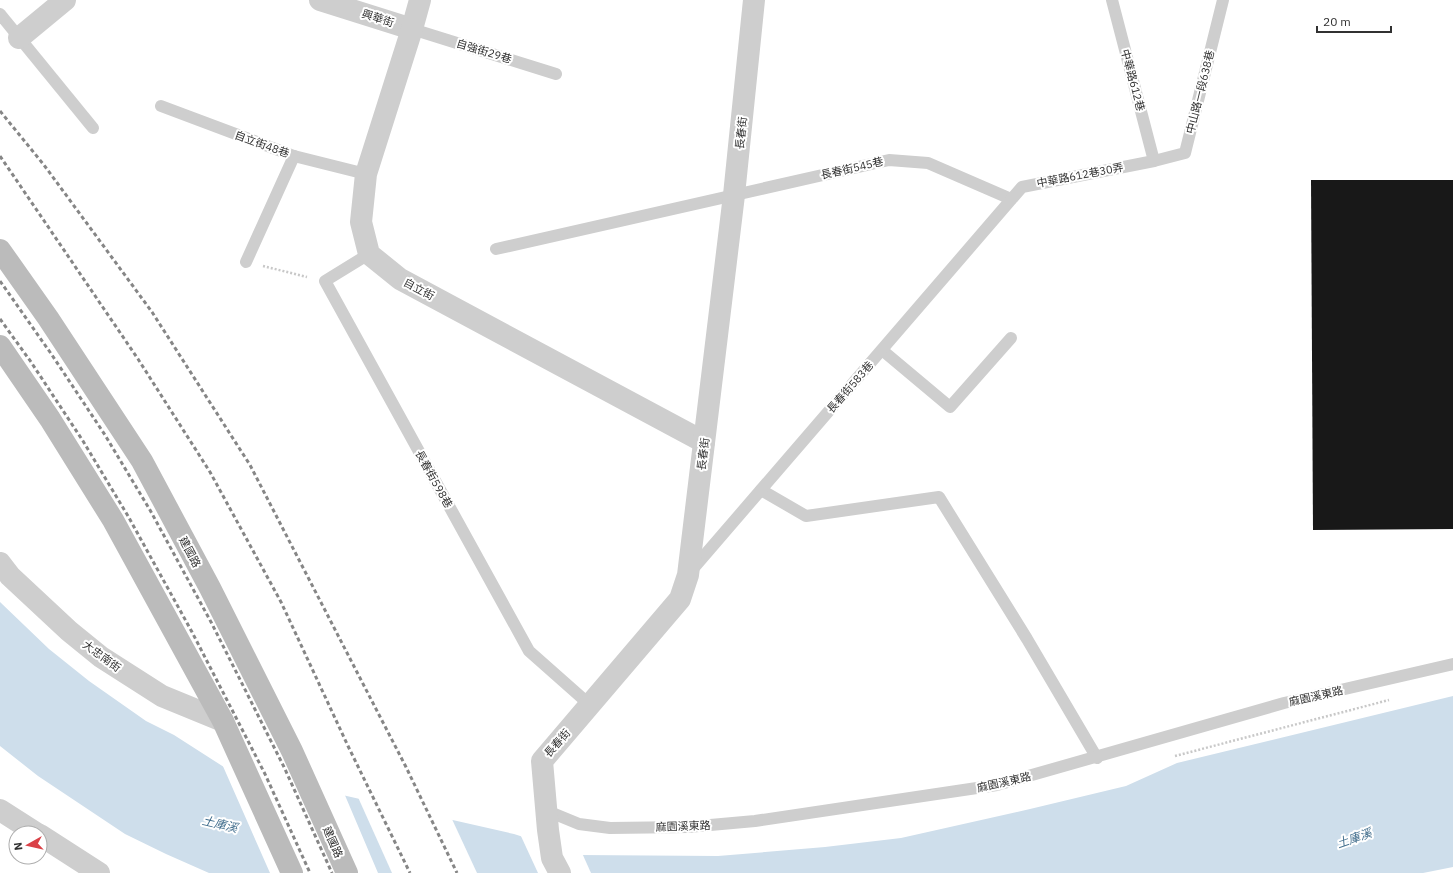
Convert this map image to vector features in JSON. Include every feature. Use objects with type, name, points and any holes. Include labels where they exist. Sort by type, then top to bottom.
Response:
[{"type":"main road","name":"建國路","points":[[0,250],[48,318],[142,461],[210,588],[292,751],[347,873]]},
{"type":"main road","points":[[0,346],[50,419],[113,520],[223,721],[292,873]]},
{"type":"street","points":[[19,38],[65,0]]},
{"type":"street","name":"興華街","points":[[320,0],[412,29]]},
{"type":"street","points":[[369,254],[361,222],[366,174],[420,0]]},
{"type":"street","name":"長春街","points":[[556,866],[545,810],[542,761],[680,599],[688,575],[734,195],[754,0]]},
{"type":"street","name":"自立街","points":[[369,254],[400,279],[704,442]]},
{"type":"street","name":"大忠南街","points":[[0,563],[10,576],[69,631],[101,657],[162,696],[223,721]]},
{"type":"street","points":[[0,810],[23,825]]},
{"type":"street","points":[[48,840],[99,873]]},
{"type":"lane","name":"中華路612巷","points":[[1112,0],[1154,161]]},
{"type":"lane","name":"中山路一段638巷","points":[[1154,161],[1185,153],[1223,0]]},
{"type":"lane","points":[[0,14],[93,128]]},
{"type":"lane","name":"自強街29巷","points":[[412,29],[556,74]]},
{"type":"lane","name":"自立街48巷","points":[[160,106],[294,156],[366,174]]},
{"type":"lane","points":[[246,262],[294,156]]},
{"type":"lane","name":"長春街545巷","points":[[496,249],[889,160],[928,163],[1011,199]]},
{"type":"lane","name":"中華路612巷30弄","points":[[1011,199],[1022,187],[1154,161]]},
{"type":"lane","name":"長春街583巷","points":[[688,575],[1011,199]]},
{"type":"lane","points":[[325,281],[369,254]]},
{"type":"lane","name":"長春街598巷","points":[[325,281],[529,651],[590,705]]},
{"type":"lane","points":[[882,350],[950,407],[1011,338]]},
{"type":"lane","points":[[761,490],[806,516],[939,496],[1027,639],[1097,758]]},
{"type":"lane","name":"麻園溪東路","points":[[545,810],[579,824],[610,828],[688,827],[755,821],[997,785],[1284,704],[1453,664]]},
{"type":"path","points":[[246,262],[325,281]]},
{"type":"water","name":"土庫溪","points":[[0,602],[49,649],[89,681],[146,721],[174,735],[227,769],[514,834],[579,855],[718,856],[825,847],[901,838],[1126,786],[1177,763],[1453,696],[1453,867],[1423,873],[209,873],[125,834],[38,776],[0,746]]},
{"type":"pier","points":[[222,764],[227,767],[344,793],[378,873],[270,873]]},
{"type":"pier","points":[[357,795],[451,817],[477,873],[392,873]]},
{"type":"pier","points":[[520,834],[582,853],[591,873],[538,873]]},
{"type":"building","points":[[1311,180],[1453,180],[1453,529],[1313,530]]},
{"type":"railway","points":[[0,111],[44,165],[152,312],[250,465],[406,767],[457,873]]},
{"type":"railway","points":[[0,156],[138,359],[210,472],[281,602],[348,746],[410,873]]},
{"type":"railway","points":[[0,281],[52,355],[105,435],[150,510],[211,622],[284,767],[332,873]]},
{"type":"railway","points":[[0,319],[31,362],[83,441],[128,516],[192,632],[265,774],[310,873]]}]
